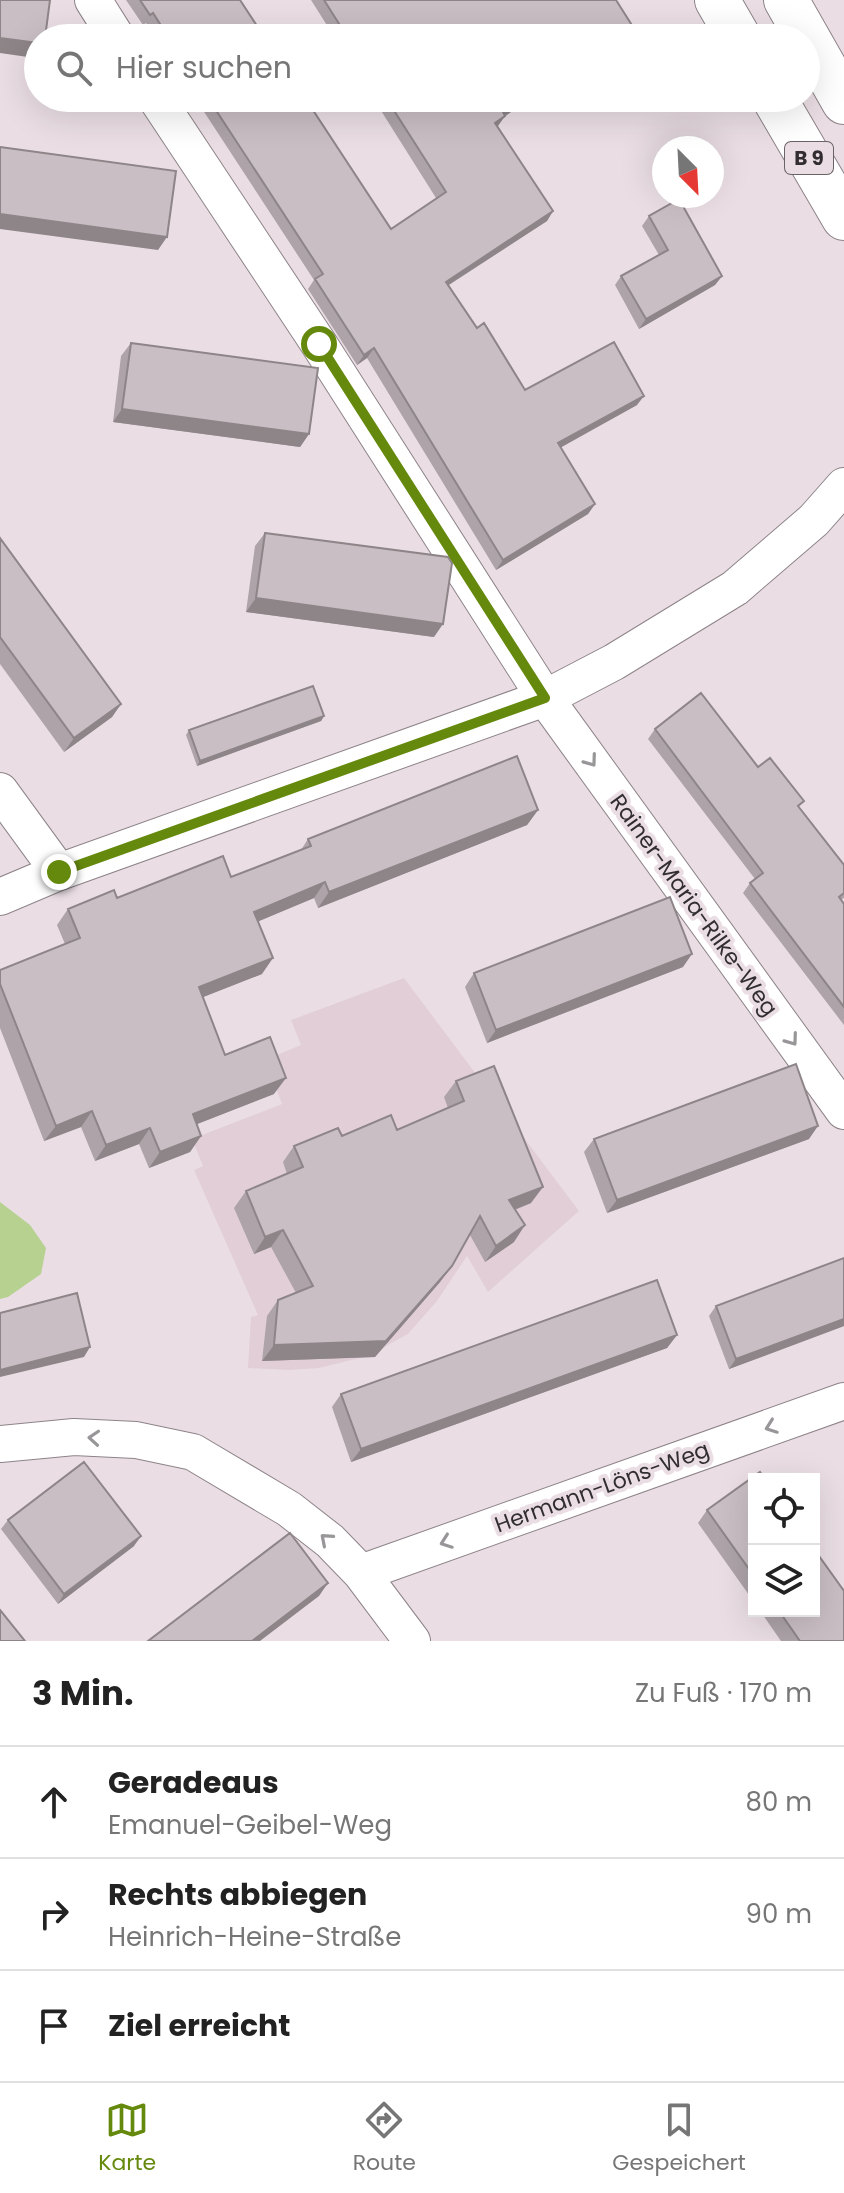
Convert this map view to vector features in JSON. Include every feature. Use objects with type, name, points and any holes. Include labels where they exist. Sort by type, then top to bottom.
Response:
[{"type":"highway","points":[[717,0],[731,24]]},
{"type":"highway","points":[[786,0],[800,24]]},
{"type":"highway","points":[[820,60],[844,102]]},
{"type":"highway","name":"B 9","points":[[782,112],[844,218]]},
{"type":"street","points":[[93,0],[108,24]]},
{"type":"street","name":"Rainer-Maria-Rilke-Weg","points":[[165,112],[319,344],[545,698],[844,1111]]},
{"type":"street","points":[[0,897],[59,872],[545,698],[614,662],[735,588],[814,520],[844,486]]},
{"type":"street","points":[[0,791],[59,872]]},
{"type":"street","name":"Hermann-Löns-Weg","points":[[361,1573],[844,1401]]},
{"type":"street","points":[[0,1444],[74,1437],[136,1440],[193,1452],[289,1509],[330,1541],[361,1573],[412,1641]]},
{"type":"shaded area","points":[[404,978],[579,1211],[488,1292],[467,1256],[437,1301],[408,1334],[368,1356],[319,1368],[248,1368],[251,1317],[258,1315],[194,1170],[203,1166],[192,1139],[282,1104],[265,1060],[301,1045],[291,1020]]},
{"type":"green space","points":[[0,1202],[30,1225],[46,1248],[41,1274],[8,1297],[0,1299]]},
{"type":"building","points":[[0,0],[50,0],[47,24],[24,24],[24,41],[0,38]]},
{"type":"building","points":[[140,0],[240,0],[256,24],[160,24],[153,13],[150,15]]},
{"type":"building","points":[[324,0],[616,0],[631,24],[339,24]]},
{"type":"building","points":[[217,112],[314,112],[391,229],[446,192],[395,112],[503,112],[505,116],[495,123],[553,211],[446,282],[477,328],[484,323],[525,390],[614,342],[644,396],[558,443],[595,504],[503,560],[374,348],[364,355],[315,279],[323,274]]},
{"type":"building","points":[[0,147],[176,171],[167,237],[0,214]]},
{"type":"building","points":[[663,208],[684,208],[722,276],[646,319],[621,276],[668,250],[649,216]]},
{"type":"building","points":[[131,343],[318,368],[309,434],[122,409]]},
{"type":"building","points":[[265,533],[448,557],[452,563],[443,624],[256,598]]},
{"type":"building","points":[[0,538],[121,704],[74,738],[0,637]]},
{"type":"building","points":[[313,686],[324,716],[200,761],[189,730]]},
{"type":"building","points":[[701,693],[758,767],[770,758],[804,801],[798,806],[844,865],[844,893],[839,897],[844,904],[844,1007],[750,883],[763,873],[655,729]]},
{"type":"building","points":[[517,756],[538,810],[329,892],[325,882],[254,912],[273,958],[199,987],[225,1055],[270,1037],[286,1078],[193,1114],[201,1136],[160,1152],[150,1128],[106,1145],[92,1111],[56,1126],[0,984],[0,970],[80,938],[68,909],[114,890],[117,898],[223,856],[231,877],[311,846],[308,839]]},
{"type":"building","points":[[670,897],[692,954],[496,1030],[474,973]]},
{"type":"building","points":[[796,1064],[818,1126],[617,1200],[594,1139]]},
{"type":"building","points":[[494,1066],[543,1187],[509,1200],[525,1225],[496,1246],[480,1216],[452,1266],[386,1341],[274,1345],[278,1300],[313,1286],[283,1230],[265,1237],[246,1191],[303,1167],[294,1146],[338,1128],[342,1136],[391,1115],[397,1130],[464,1101],[456,1081]]},
{"type":"building","points":[[844,1258],[844,1319],[736,1359],[716,1306]]},
{"type":"building","points":[[657,1280],[677,1335],[361,1449],[341,1394]]},
{"type":"building","points":[[77,1293],[90,1347],[0,1370],[0,1313]]},
{"type":"building","points":[[84,1462],[141,1536],[64,1594],[8,1520]]},
{"type":"building","points":[[748,1481],[748,1568],[707,1510]]},
{"type":"building","points":[[290,1533],[328,1583],[252,1641],[148,1641]]},
{"type":"building","points":[[820,1557],[844,1591],[844,1641],[800,1641],[783,1617],[820,1617]]},
{"type":"building","points":[[0,1610],[25,1641],[0,1641]]},
{"type":"route","points":[[59,872],[545,698],[319,344]]}]
